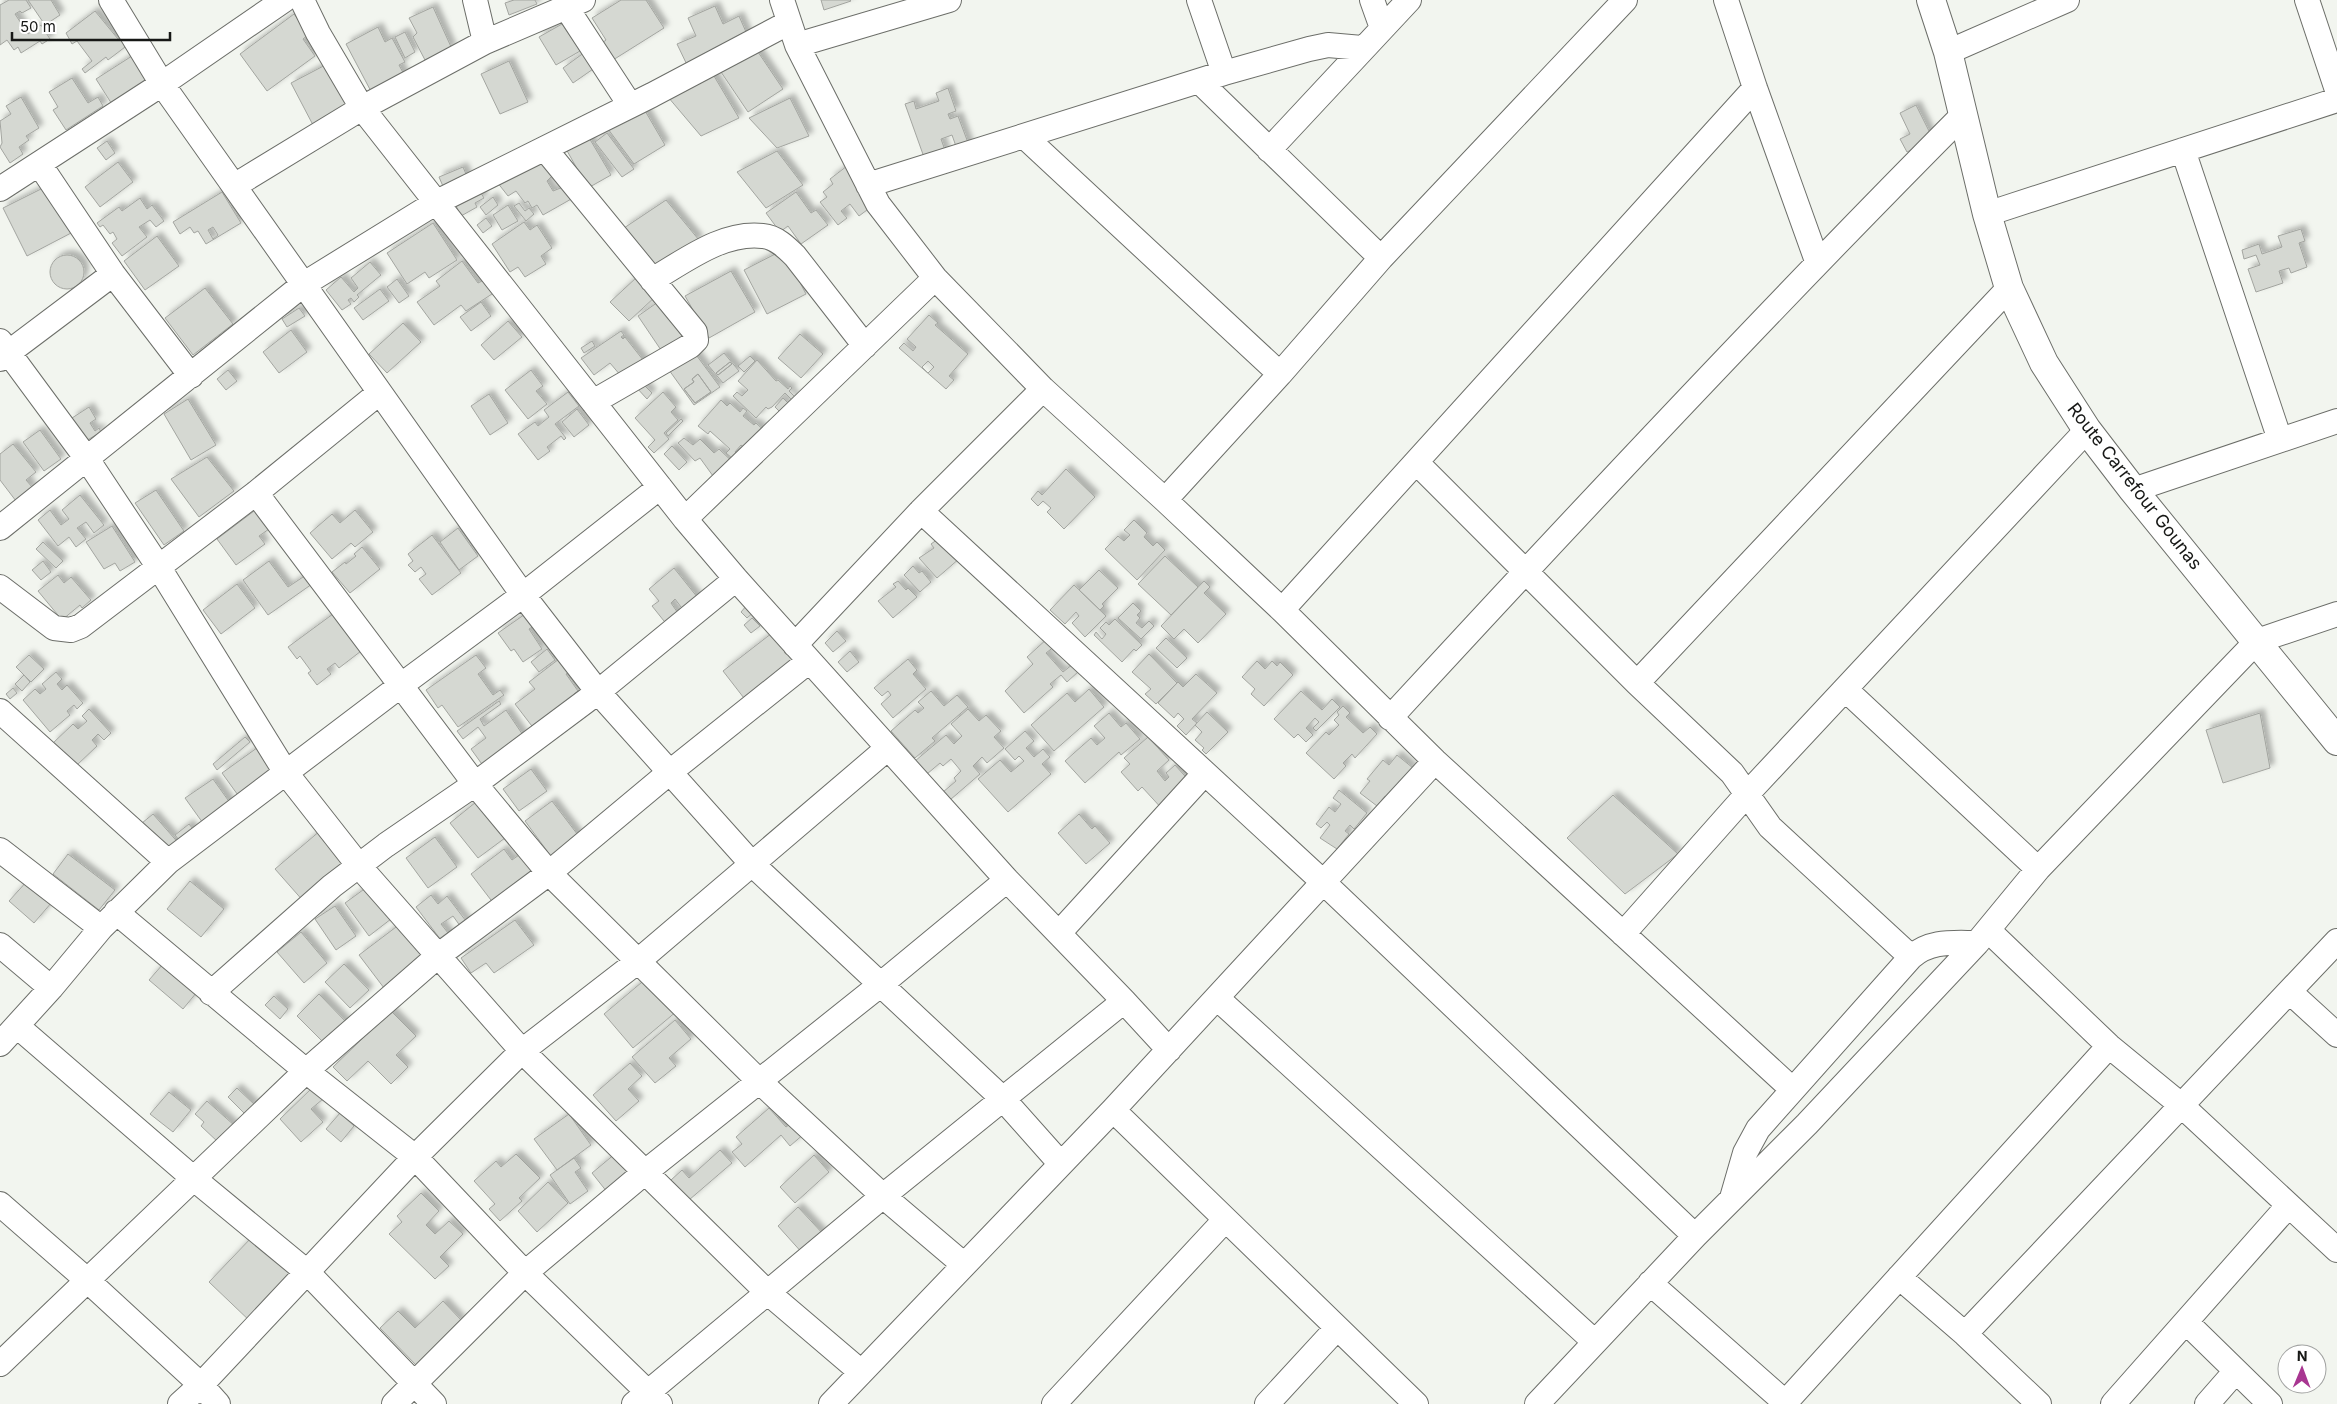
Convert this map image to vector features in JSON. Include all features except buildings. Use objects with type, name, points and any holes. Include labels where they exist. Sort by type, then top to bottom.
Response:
[{"type":"main road","name":"Route Carrefour Gounas","points":[[1930,0],[1948,52],[1988,214],[2009,288],[2044,363],[2087,430],[2133,490],[2337,741]]},
{"type":"street","points":[[111,0],[162,84],[379,393],[523,595],[598,692],[752,864],[1004,1100],[1060,1163]]},
{"type":"street","points":[[0,189],[40,165],[162,84],[284,0]]},
{"type":"street","points":[[302,0],[318,33],[362,108],[685,519],[802,653],[1007,880],[1169,1050]]},
{"type":"street","points":[[474,0],[485,42]]},
{"type":"street","points":[[782,0],[797,45],[868,186],[887,218],[935,278],[1043,389],[1282,610],[1435,761],[1792,1089]]},
{"type":"street","points":[[797,45],[949,0]]},
{"type":"street","points":[[1199,0],[1224,73]]},
{"type":"street","points":[[1372,0],[1382,28]]},
{"type":"street","points":[[1269,150],[1362,48],[1409,0]]},
{"type":"street","points":[[1165,500],[1280,374],[1381,258],[1625,0]]},
{"type":"street","points":[[1726,0],[1817,262]]},
{"type":"street","points":[[1948,52],[2067,0]]},
{"type":"street","points":[[2307,0],[2337,90]]},
{"type":"street","points":[[234,186],[362,108],[485,42],[574,3],[630,104]]},
{"type":"street","points":[[0,528],[304,284],[437,202],[545,149],[788,22]]},
{"type":"street","points":[[868,186],[1224,73],[1328,45],[1362,48]]},
{"type":"street","points":[[1200,81],[1381,258]]},
{"type":"street","points":[[1282,610],[1755,88]]},
{"type":"street","points":[[1988,214],[2337,100]]},
{"type":"street","points":[[1390,718],[1524,572],[1817,262],[1963,115]]},
{"type":"street","points":[[1025,137],[1280,374]]},
{"type":"street","points":[[545,149],[695,332],[696,340],[690,346],[593,402]]},
{"type":"street","points":[[2183,150],[2280,440]]},
{"type":"street","points":[[40,165],[114,274],[191,376]]},
{"type":"street","points":[[652,280],[705,249],[734,237],[764,236],[782,244],[796,256],[865,346]]},
{"type":"street","points":[[114,274],[2,351],[86,458],[158,566],[286,773],[359,866],[522,1051],[767,1292],[861,1372]]},
{"type":"street","points":[[685,519],[935,278]]},
{"type":"street","points":[[1637,683],[2009,288]]},
{"type":"street","points":[[0,1364],[192,1178],[306,1071],[439,955],[549,874],[670,772],[802,653],[921,511],[1043,389]]},
{"type":"street","points":[[0,587],[54,628],[71,630],[81,626],[256,493],[379,393]]},
{"type":"street","points":[[2133,490],[2337,421]]},
{"type":"street","points":[[1623,934],[1748,793],[2087,430]]},
{"type":"street","points":[[1417,463],[1637,683],[1714,754],[1748,793],[1770,827],[1911,957]]},
{"type":"street","points":[[0,1044],[51,988],[108,920],[168,862],[523,595],[660,487]]},
{"type":"street","points":[[256,493],[475,784],[549,874],[759,1081],[883,1196],[963,1264]]},
{"type":"street","points":[[921,511],[1322,881],[1695,1236]]},
{"type":"street","points":[[211,993],[332,886],[475,784],[598,692],[736,579]]},
{"type":"street","points":[[1537,1404],[1695,1236],[1807,1124],[1874,1053],[1983,937],[2038,869],[2257,641],[2337,614]]},
{"type":"street","points":[[1846,690],[2038,869]]},
{"type":"street","points":[[0,711],[168,862]]},
{"type":"street","points":[[180,1404],[201,1386],[415,1157],[522,1051],[637,962],[888,748]]},
{"type":"street","points":[[831,1404],[963,1264],[1113,1110],[1322,881],[1435,761]]},
{"type":"street","points":[[1059,933],[1204,774]]},
{"type":"street","points":[[0,850],[108,920],[211,993],[415,1157],[647,1400],[767,1292],[1124,1001]]},
{"type":"street","points":[[394,1404],[525,1273],[644,1173],[880,985],[1007,880]]},
{"type":"street","points":[[1731,1200],[1751,1139],[1792,1089],[1911,957],[1929,946],[1983,937],[2181,1105],[2337,1250]]},
{"type":"street","points":[[1965,1334],[2337,941]]},
{"type":"street","points":[[0,945],[51,988]]},
{"type":"street","points":[[2290,992],[2337,1035]]},
{"type":"street","points":[[1217,998],[1595,1342]]},
{"type":"street","points":[[17,1026],[192,1178],[307,1272],[434,1404]]},
{"type":"street","points":[[1847,1030],[1874,1053]]},
{"type":"street","points":[[1650,1283],[1785,1403],[2110,1046]]},
{"type":"street","points":[[1113,1110],[1416,1404]]},
{"type":"street","points":[[0,1204],[88,1280],[218,1404]]},
{"type":"street","points":[[2113,1404],[2288,1206]]},
{"type":"street","points":[[1054,1404],[1225,1220]]},
{"type":"street","points":[[1899,1277],[1965,1334],[2039,1404]]},
{"type":"street","points":[[2186,1322],[2235,1372],[2270,1404]]},
{"type":"street","points":[[1267,1404],[1337,1328]]},
{"type":"street","points":[[2207,1404],[2235,1372]]}]
